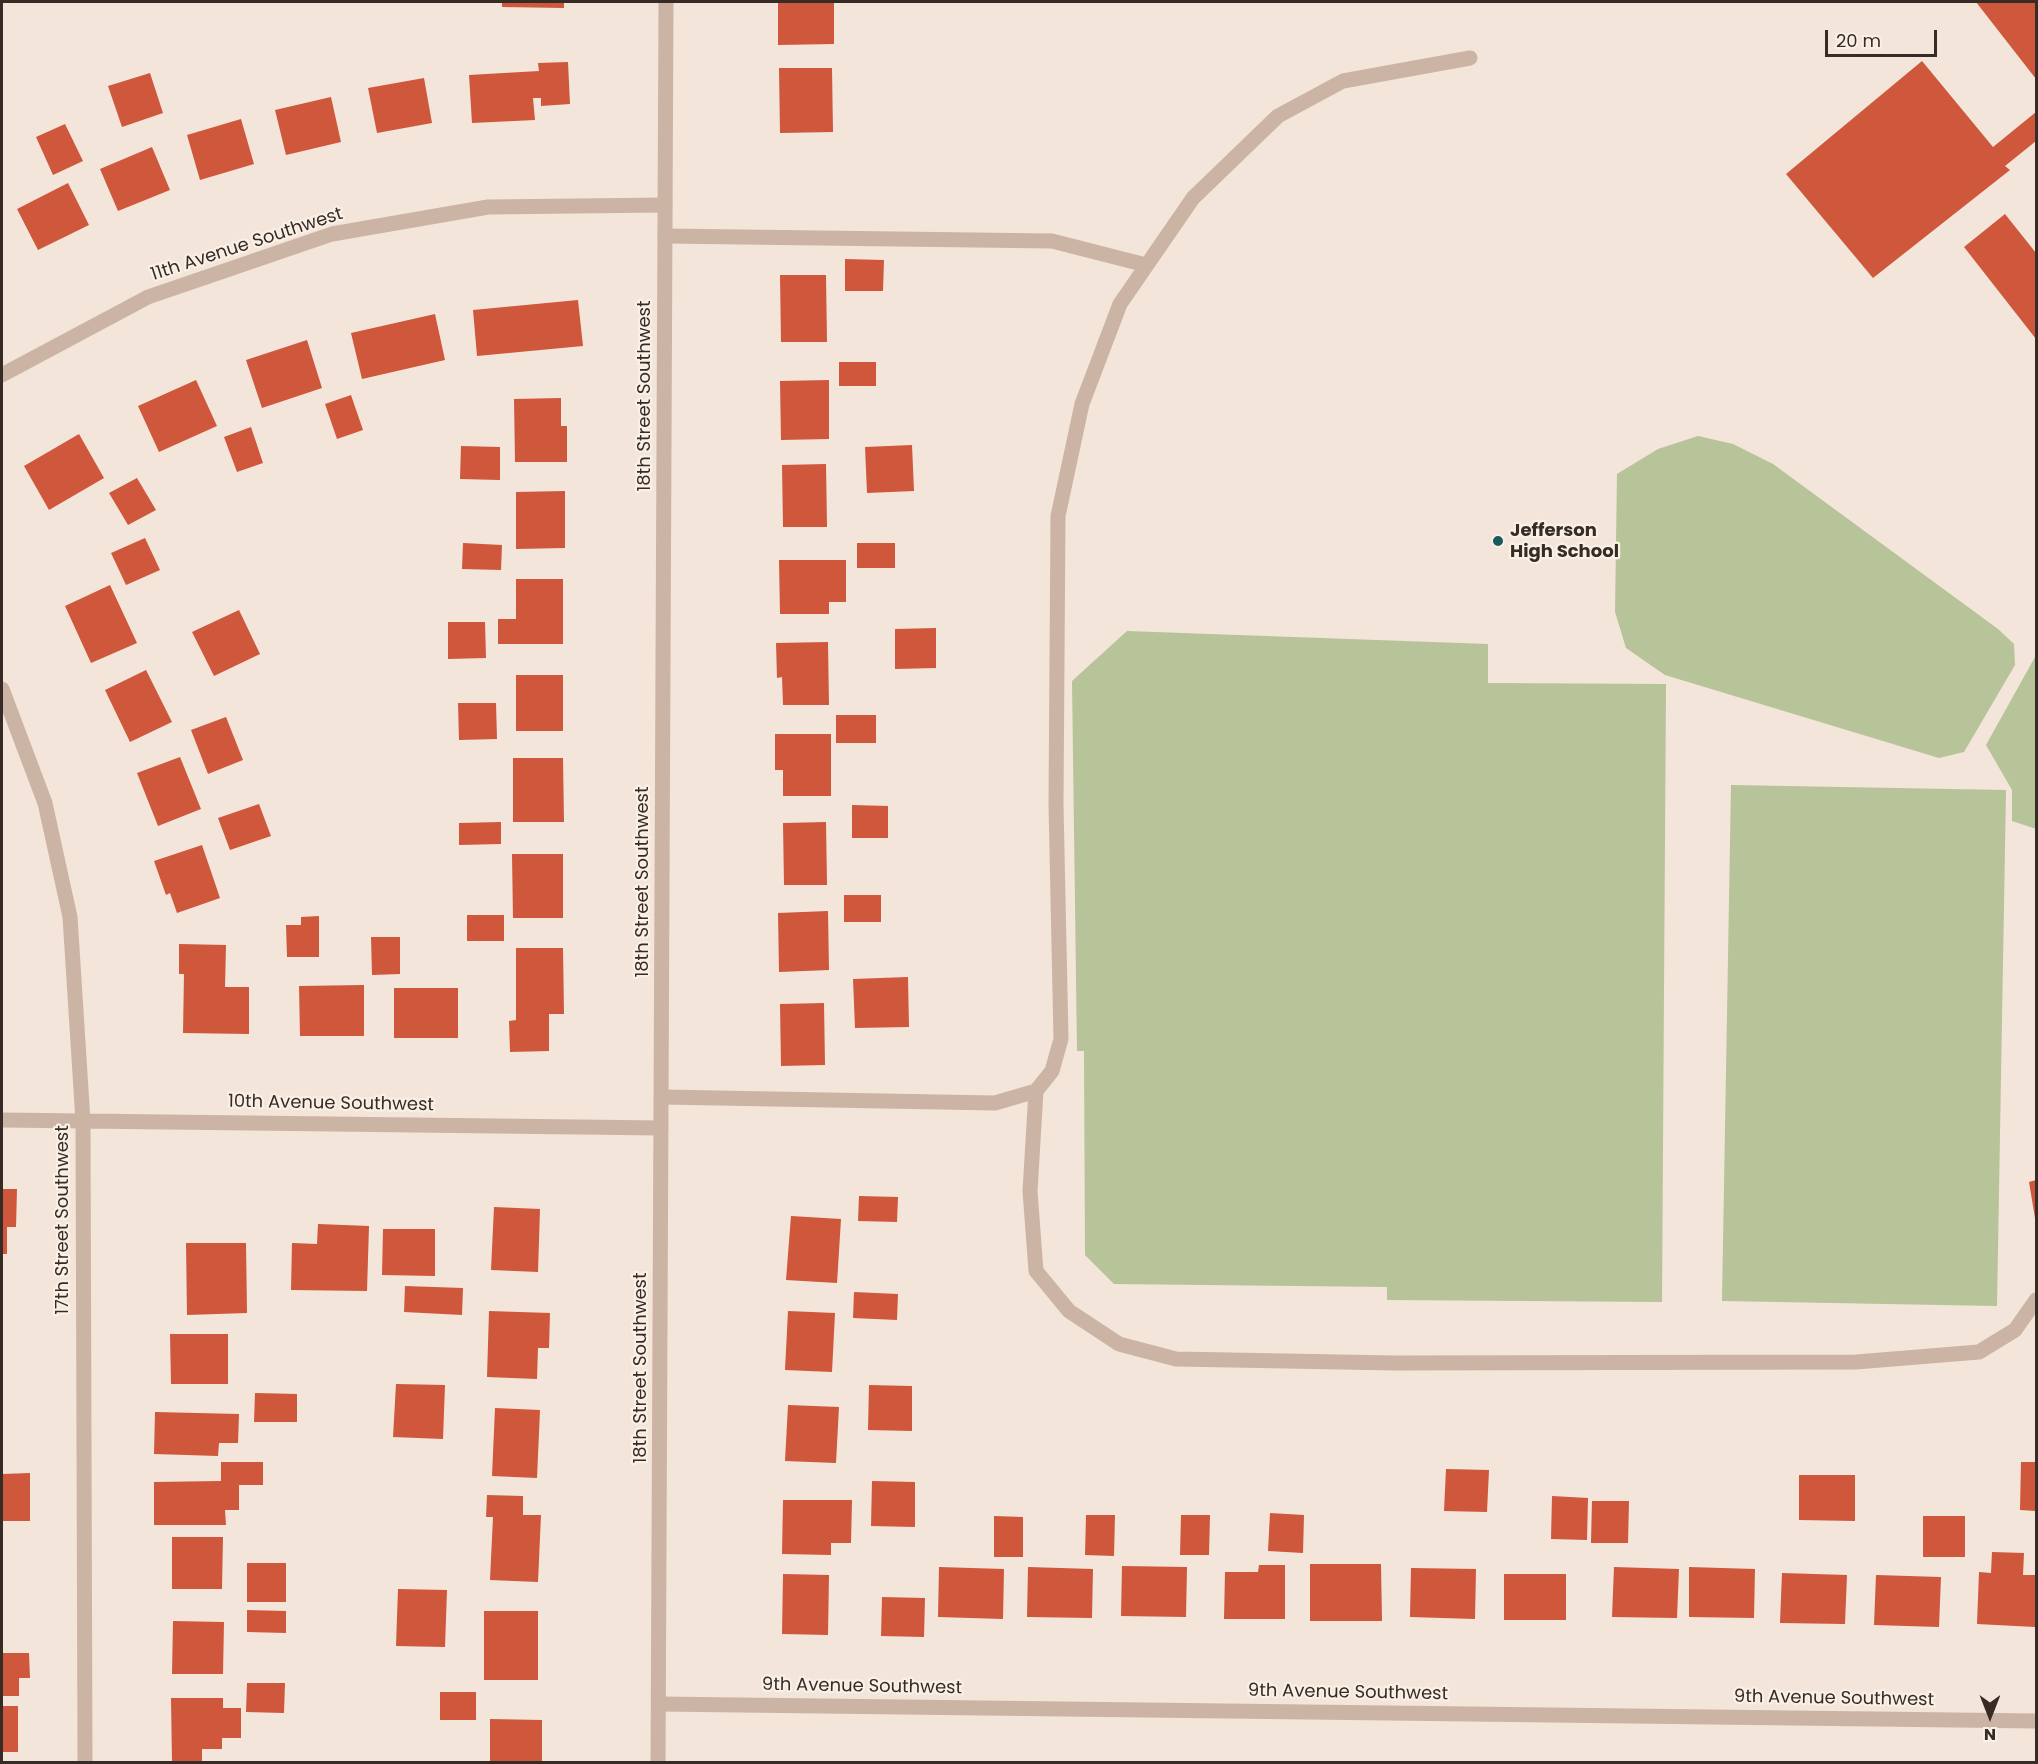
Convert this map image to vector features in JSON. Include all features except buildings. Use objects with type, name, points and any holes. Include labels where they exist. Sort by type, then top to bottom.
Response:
[{"type":"street","name":"18th Street Southwest","points":[[658,1762],[666,2]]},
{"type":"street","points":[[662,1097],[995,1103],[1036,1091],[1052,1071],[1061,1039],[1056,804],[1058,516],[1082,404],[1120,304],[1193,198],[1278,116],[1343,81],[1470,58]]},
{"type":"street","name":"11th Avenue Southwest","points":[[2,375],[148,297],[332,234],[488,207],[665,205]]},
{"type":"street","points":[[665,236],[1052,241],[1146,265]]},
{"type":"street","name":"17th Street Southwest","points":[[2,688],[45,803],[70,917],[83,1121],[85,1762]]},
{"type":"street","points":[[1036,1091],[1030,1191],[1036,1271],[1069,1311],[1119,1344],[1176,1359],[1395,1363],[1856,1362],[1979,1352],[2015,1330],[2037,1300]]},
{"type":"street","name":"10th Avenue Southwest","points":[[2,1120],[661,1128]]},
{"type":"street","name":"9th Avenue Southwest","points":[[659,1704],[2037,1721]]},
{"type":"green space","points":[[1698,436],[1733,444],[1773,464],[1998,629],[2014,644],[2015,665],[1964,752],[1939,758],[1665,675],[1626,648],[1615,612],[1617,474],[1658,449]]},
{"type":"green space","points":[[1127,631],[1488,644],[1488,683],[1666,684],[1662,1302],[1387,1300],[1387,1287],[1114,1284],[1085,1255],[1084,1051],[1077,1051],[1072,681]]},
{"type":"green space","points":[[2035,657],[2036,829],[2012,821],[2012,790],[1986,745]]},
{"type":"green space","points":[[1731,785],[2006,790],[1997,1306],[1722,1301]]},
{"type":"place","name":"Jefferson High School","points":[[1498,541]]}]
